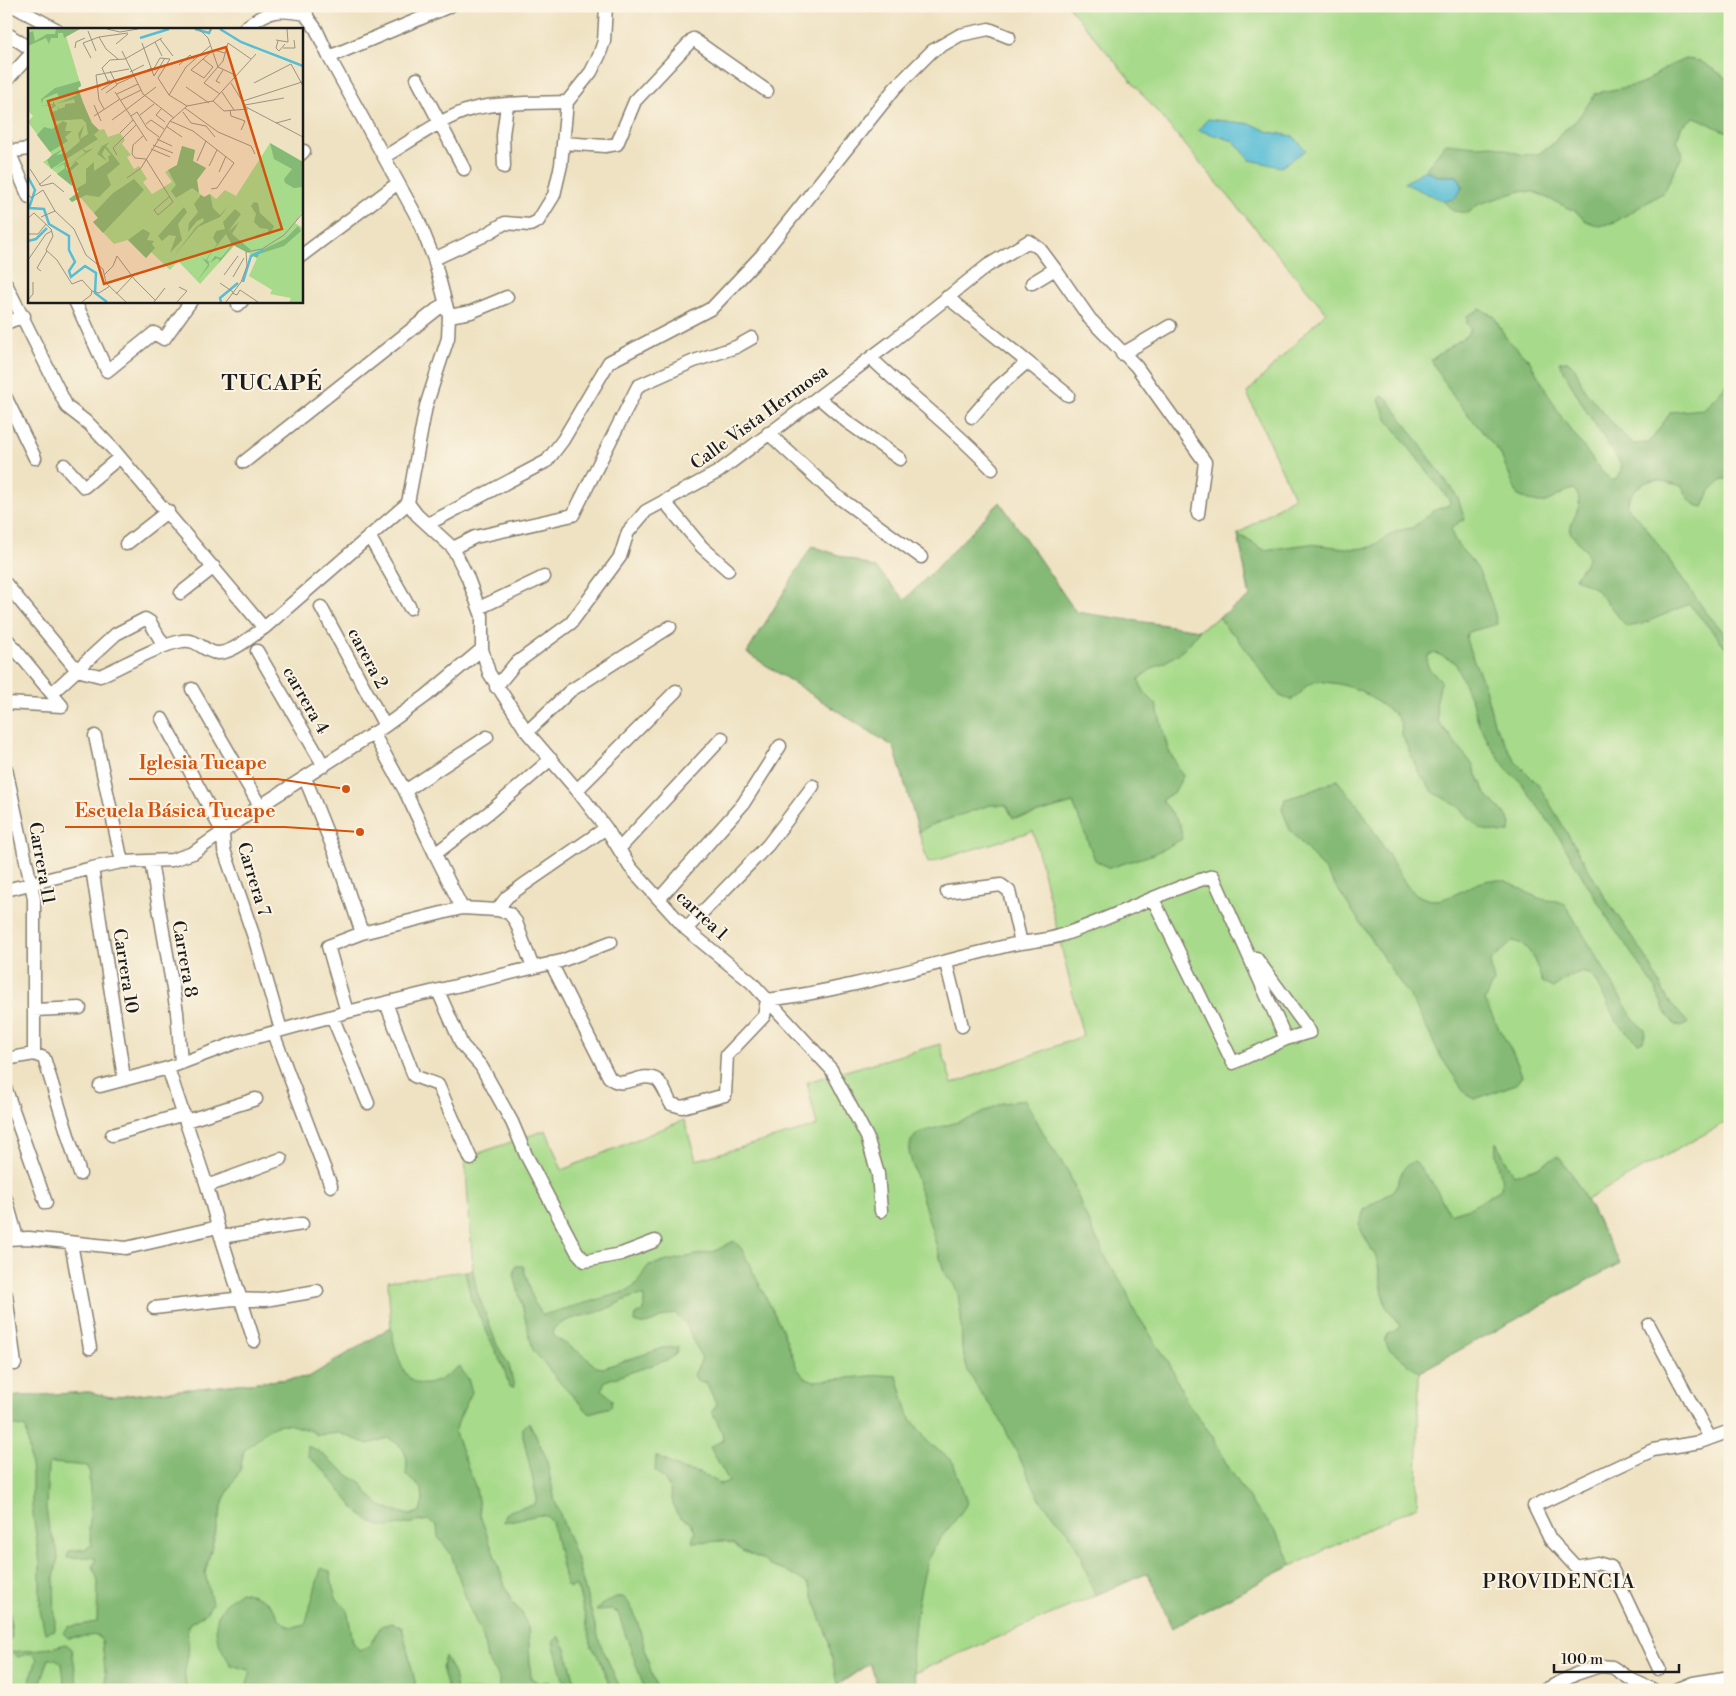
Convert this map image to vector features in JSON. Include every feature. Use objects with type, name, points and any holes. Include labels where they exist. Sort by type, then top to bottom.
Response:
[{"type":"street","points":[[13,6],[53,28]]},
{"type":"street","points":[[328,57],[450,6]]},
{"type":"street","points":[[434,260],[505,223],[530,225],[538,222],[554,195],[563,143],[567,102],[590,72],[599,56],[604,41],[606,6]]},
{"type":"street","points":[[6,584],[77,670],[100,676],[164,646],[192,640],[211,652],[218,654],[233,648],[264,628],[408,503],[426,406],[448,338],[449,316],[434,260],[418,219],[303,10],[272,11],[258,17],[245,28]]},
{"type":"street","points":[[428,524],[547,461],[563,440],[610,362],[712,308],[724,297],[762,255],[895,88],[932,51],[960,35],[989,29],[1009,38]]},
{"type":"street","points":[[6,33],[28,47]]},
{"type":"street","points":[[563,143],[605,146],[617,144],[635,101],[693,39],[767,91]]},
{"type":"street","points":[[6,81],[28,58]]},
{"type":"street","points":[[417,79],[464,169]]},
{"type":"street","points":[[384,157],[440,124],[471,110],[507,105],[567,102]]},
{"type":"street","points":[[504,167],[503,135],[507,105]]},
{"type":"street","points":[[28,149],[7,149],[28,195]]},
{"type":"street","points":[[302,255],[398,183]]},
{"type":"street","name":"Calle Vista Hermosa","points":[[496,687],[515,664],[571,623],[620,558],[628,532],[646,511],[718,472],[870,358],[987,266],[1029,241],[1040,249],[1056,269]]},
{"type":"street","points":[[1032,284],[1056,269],[1090,318],[1122,354],[1136,366],[1206,462],[1198,514]]},
{"type":"street","points":[[6,284],[24,316],[43,362],[67,407],[89,424],[120,457],[168,511],[264,628]]},
{"type":"street","points":[[449,316],[471,312],[507,297]]},
{"type":"street","points":[[947,297],[1068,395]]},
{"type":"street","points":[[79,302],[107,372],[154,333],[164,339],[190,302]]},
{"type":"street","points":[[244,462],[445,303]]},
{"type":"street","points":[[6,323],[24,316]]},
{"type":"street","points":[[1122,354],[1170,326]]},
{"type":"street","points":[[454,548],[475,537],[573,515],[638,386],[694,361],[736,347],[752,338]]},
{"type":"street","points":[[870,358],[907,393],[970,446],[992,469]]},
{"type":"street","points":[[972,417],[997,388],[1027,362]]},
{"type":"street","points":[[818,397],[846,421],[900,459]]},
{"type":"street","points":[[6,398],[35,458]]},
{"type":"street","points":[[768,433],[834,494],[921,558]]},
{"type":"street","points":[[64,465],[84,487],[120,457]]},
{"type":"street","points":[[664,501],[702,548],[728,570]]},
{"type":"street","points":[[6,890],[122,862],[172,860],[193,853],[260,806],[385,726],[426,696],[482,649],[482,616],[454,548],[417,516],[408,503]]},
{"type":"street","points":[[126,544],[168,511]]},
{"type":"street","points":[[369,536],[410,608]]},
{"type":"street","points":[[181,593],[214,567]]},
{"type":"street","points":[[479,608],[544,577]]},
{"type":"street","name":"carera 2","points":[[320,607],[385,726]]},
{"type":"street","points":[[52,692],[116,634],[145,619],[150,622],[164,646]]},
{"type":"street","points":[[527,732],[570,691],[670,627]]},
{"type":"street","points":[[6,638],[62,706],[6,703]]},
{"type":"street","name":"carrea 1","points":[[482,649],[496,687],[527,732],[577,790],[606,828],[630,867],[686,929],[751,982],[831,1069],[867,1137],[878,1174],[881,1211]]},
{"type":"street","name":"carrera 4","points":[[257,651],[324,766]]},
{"type":"street","points":[[192,689],[260,806]]},
{"type":"street","points":[[577,790],[676,691]]},
{"type":"street","name":"Carrera 7","points":[[162,720],[223,833],[224,850],[254,940],[277,1032],[331,1186]]},
{"type":"street","points":[[373,734],[406,791],[462,908]]},
{"type":"street","points":[[95,736],[122,862]]},
{"type":"street","points":[[406,791],[487,737]]},
{"type":"street","points":[[619,849],[722,738]]},
{"type":"street","points":[[659,900],[743,804],[780,746]]},
{"type":"street","points":[[435,854],[492,810],[551,759]]},
{"type":"street","name":"Carrera 11","points":[[6,769],[34,898],[34,1054]]},
{"type":"street","points":[[305,778],[335,853],[362,933]]},
{"type":"street","points":[[686,929],[768,845],[813,786]]},
{"type":"street","points":[[497,910],[506,897],[606,828]]},
{"type":"street","name":"Carrera 8","points":[[151,862],[177,1012],[182,1062]]},
{"type":"street","name":"Carrera 10","points":[[92,868],[124,1078]]},
{"type":"street","points":[[551,963],[608,1077],[613,1082],[624,1083],[645,1077],[658,1081],[671,1104],[682,1107],[724,1095],[727,1055],[764,1016],[767,1000],[795,997],[946,963],[1021,943],[1059,937],[1100,923],[1185,884],[1214,876],[1286,1039]]},
{"type":"street","points":[[947,892],[1001,885],[1009,891],[1021,943]]},
{"type":"street","points":[[1153,899],[1233,1063],[1286,1039],[1310,1032],[1241,937]]},
{"type":"street","points":[[348,1012],[328,946],[362,933],[462,908],[497,910],[509,913],[516,922],[530,953],[533,968]]},
{"type":"street","points":[[100,1086],[124,1078],[168,1068],[332,1016],[533,968],[611,942]]},
{"type":"street","points":[[946,963],[962,1026]]},
{"type":"street","points":[[438,991],[462,1045],[480,1066],[494,1090],[577,1252],[585,1261],[621,1254],[655,1241]]},
{"type":"street","points":[[386,1003],[414,1076],[438,1085],[471,1159]]},
{"type":"street","points":[[34,1010],[80,1008]]},
{"type":"street","points":[[332,1016],[368,1104]]},
{"type":"street","points":[[6,1059],[34,1054],[44,1058],[80,1174]]},
{"type":"street","points":[[168,1068],[207,1186],[219,1232],[254,1341]]},
{"type":"street","points":[[6,1090],[46,1203]]},
{"type":"street","points":[[112,1135],[256,1099]]},
{"type":"street","points":[[207,1186],[281,1159]]},
{"type":"street","points":[[6,1199],[12,1238],[126,1248],[219,1232],[302,1224]]},
{"type":"street","points":[[71,1243],[90,1348]]},
{"type":"street","points":[[154,1308],[242,1299],[265,1300],[317,1291]]},
{"type":"street","points":[[6,1295],[16,1364]]},
{"type":"street","points":[[1649,1325],[1710,1438]]},
{"type":"street","points":[[1659,1669],[1611,1567],[1597,1563],[1576,1567],[1550,1539],[1534,1506],[1653,1450],[1710,1438],[1730,1431]]},
{"type":"street","points":[[1545,1690],[1576,1674],[1600,1666],[1612,1667],[1632,1680],[1654,1690]]},
{"type":"street","points":[[1676,1690],[1693,1683],[1730,1677]]},
{"type":"green space","points":[[1068,6],[1730,6],[1730,1120],[1586,1200],[1620,1263],[1419,1372],[1417,1506],[1275,1574],[1172,1628],[1148,1573],[914,1673],[920,1690],[879,1690],[870,1663],[831,1690],[6,1690],[6,1397],[89,1392],[110,1397],[309,1377],[391,1327],[388,1281],[473,1270],[465,1158],[546,1130],[562,1170],[684,1120],[696,1160],[817,1126],[807,1082],[940,1044],[952,1084],[1083,1036],[1033,831],[928,863],[894,747],[747,653],[812,546],[876,568],[905,600],[1000,502],[1076,613],[1199,630],[1250,598],[1238,534],[1294,497],[1247,393],[1326,312]]},
{"type":"green space","points":[[1685,59],[1700,61],[1730,80],[1730,132],[1694,117],[1681,127],[1677,141],[1683,154],[1664,192],[1615,222],[1600,226],[1586,221],[1575,211],[1534,192],[1520,191],[1479,204],[1468,213],[1453,211],[1443,201],[1454,198],[1463,187],[1457,176],[1437,176],[1425,170],[1446,143],[1476,146],[1492,145],[1523,155],[1538,154],[1553,144],[1563,131],[1576,121],[1596,93],[1642,84],[1669,66]]},
{"type":"green space","points":[[1480,309],[1494,316],[1506,338],[1529,360],[1562,418],[1601,471],[1612,481],[1620,474],[1621,464],[1585,409],[1559,362],[1567,361],[1571,364],[1577,371],[1587,393],[1616,427],[1634,444],[1649,443],[1671,412],[1704,409],[1730,381],[1730,479],[1722,479],[1710,491],[1703,507],[1692,502],[1682,486],[1658,480],[1642,484],[1630,496],[1626,506],[1645,526],[1706,612],[1722,630],[1728,640],[1730,652],[1689,604],[1642,624],[1627,627],[1596,589],[1575,578],[1588,559],[1586,551],[1570,532],[1579,505],[1577,494],[1573,489],[1543,503],[1518,496],[1500,453],[1455,399],[1431,360],[1467,335],[1471,329],[1467,323],[1467,316]]},
{"type":"green space","points":[[1382,396],[1387,398],[1458,498],[1465,520],[1460,521],[1451,529],[1458,545],[1480,573],[1492,604],[1497,624],[1468,632],[1466,638],[1484,684],[1494,723],[1515,761],[1537,783],[1546,797],[1606,899],[1646,957],[1668,1000],[1688,1023],[1681,1027],[1674,1024],[1665,1011],[1653,984],[1613,927],[1554,829],[1519,780],[1508,771],[1491,746],[1479,725],[1473,704],[1455,662],[1435,653],[1428,656],[1427,664],[1441,681],[1436,705],[1438,721],[1472,764],[1486,794],[1507,816],[1511,823],[1510,832],[1502,833],[1480,829],[1459,807],[1433,792],[1418,771],[1402,735],[1401,724],[1396,715],[1360,690],[1339,684],[1317,681],[1306,686],[1299,695],[1290,700],[1280,696],[1236,636],[1228,630],[1219,617],[1250,597],[1238,534],[1264,550],[1309,544],[1355,549],[1371,547],[1397,531],[1412,528],[1435,510],[1449,505],[1450,501],[1387,419],[1379,400]]},
{"type":"green space","points":[[1000,502],[1076,612],[1199,630],[1181,652],[1148,671],[1138,680],[1145,693],[1156,704],[1168,749],[1183,776],[1175,791],[1162,800],[1180,824],[1182,839],[1154,854],[1109,868],[1095,860],[1073,803],[1028,816],[1013,818],[1006,805],[990,805],[931,825],[919,832],[894,747],[747,653],[812,546],[876,568],[905,600]]},
{"type":"green space","points":[[1337,780],[1358,805],[1407,886],[1420,896],[1431,900],[1443,899],[1476,884],[1500,880],[1511,883],[1534,896],[1560,902],[1567,907],[1634,1020],[1646,1031],[1643,1041],[1638,1043],[1616,1021],[1597,982],[1590,974],[1580,972],[1570,976],[1553,988],[1543,983],[1533,958],[1525,947],[1513,941],[1490,962],[1494,982],[1485,1000],[1519,1066],[1522,1076],[1516,1084],[1475,1099],[1466,1094],[1441,1057],[1415,1005],[1327,873],[1290,830],[1282,809],[1285,799],[1306,793]]},
{"type":"green space","points":[[1025,1100],[1069,1173],[1084,1212],[1108,1262],[1126,1290],[1134,1310],[1169,1363],[1187,1402],[1213,1437],[1227,1465],[1251,1502],[1272,1527],[1283,1544],[1292,1565],[1172,1628],[1148,1573],[1095,1595],[1079,1552],[1069,1532],[1041,1501],[999,1417],[979,1391],[968,1371],[962,1350],[958,1294],[953,1283],[945,1275],[909,1153],[911,1141],[918,1133],[972,1118],[1002,1103]]},
{"type":"green space","points":[[1496,1142],[1514,1175],[1536,1168],[1558,1156],[1572,1174],[1620,1263],[1419,1372],[1389,1349],[1385,1341],[1388,1334],[1400,1326],[1385,1305],[1377,1259],[1359,1225],[1364,1210],[1391,1192],[1395,1188],[1405,1167],[1415,1162],[1436,1188],[1449,1214],[1472,1207],[1501,1189],[1502,1183],[1495,1148]]},
{"type":"green space","points":[[734,1241],[741,1248],[782,1329],[797,1368],[804,1377],[814,1381],[881,1375],[897,1376],[909,1416],[928,1442],[953,1462],[967,1503],[935,1546],[927,1563],[920,1592],[913,1643],[913,1667],[920,1690],[879,1690],[870,1663],[837,1685],[828,1638],[809,1585],[791,1573],[770,1566],[762,1559],[742,1551],[734,1544],[724,1541],[692,1542],[695,1531],[690,1522],[684,1520],[677,1513],[668,1485],[655,1471],[656,1456],[684,1470],[700,1473],[721,1484],[729,1481],[710,1447],[723,1440],[722,1432],[712,1411],[717,1405],[706,1382],[698,1382],[694,1375],[702,1359],[686,1324],[675,1313],[650,1323],[639,1324],[634,1322],[636,1315],[644,1311],[644,1296],[639,1296],[629,1298],[604,1310],[571,1319],[553,1329],[553,1336],[585,1356],[596,1367],[603,1368],[663,1348],[678,1347],[676,1354],[670,1359],[605,1381],[602,1389],[612,1400],[611,1407],[589,1413],[562,1385],[533,1350],[514,1274],[516,1266],[523,1266],[534,1302],[543,1315],[628,1291],[638,1282],[649,1265],[715,1251]]},
{"type":"green space","points":[[473,1270],[477,1292],[497,1345],[509,1365],[514,1387],[509,1387],[505,1371],[471,1298],[465,1272]]},
{"type":"green space","points":[[391,1327],[398,1358],[410,1379],[419,1384],[430,1384],[443,1378],[459,1366],[468,1379],[472,1392],[459,1419],[455,1433],[476,1489],[481,1518],[506,1588],[512,1602],[522,1613],[528,1628],[531,1678],[539,1683],[549,1681],[551,1690],[499,1690],[499,1678],[487,1659],[483,1637],[469,1607],[451,1554],[438,1537],[437,1526],[428,1520],[389,1527],[379,1526],[370,1521],[353,1507],[326,1472],[309,1457],[307,1446],[317,1450],[351,1477],[361,1482],[366,1491],[380,1506],[409,1515],[420,1512],[423,1501],[422,1489],[406,1475],[407,1462],[403,1449],[388,1438],[368,1444],[339,1433],[317,1435],[306,1429],[286,1424],[267,1430],[244,1450],[240,1470],[224,1499],[205,1573],[212,1604],[206,1613],[189,1624],[188,1628],[188,1651],[185,1669],[187,1690],[107,1690],[102,1641],[97,1635],[68,1638],[63,1633],[68,1627],[97,1622],[98,1581],[93,1566],[96,1559],[89,1557],[67,1558],[69,1551],[85,1549],[92,1545],[89,1530],[91,1504],[88,1466],[51,1463],[48,1466],[46,1507],[49,1529],[57,1548],[58,1558],[54,1578],[55,1630],[45,1633],[40,1610],[40,1563],[32,1507],[32,1473],[26,1428],[6,1424],[6,1397],[89,1392],[110,1397],[309,1377]]},
{"type":"green space","points":[[529,1422],[546,1457],[555,1501],[576,1557],[600,1643],[621,1690],[611,1690],[600,1660],[592,1647],[579,1592],[575,1585],[569,1588],[566,1584],[552,1522],[547,1516],[540,1515],[503,1522],[505,1514],[512,1510],[534,1505],[537,1498],[523,1436],[523,1428]]},
{"type":"green space","points":[[321,1568],[331,1572],[334,1593],[339,1602],[347,1609],[353,1642],[359,1650],[369,1646],[381,1626],[392,1623],[402,1627],[417,1690],[245,1690],[251,1671],[231,1665],[217,1635],[216,1626],[222,1609],[229,1600],[240,1592],[266,1601],[286,1625],[297,1627],[305,1625]]},
{"type":"green space","points":[[6,1580],[12,1636],[7,1645],[6,1643]]},
{"type":"green space","points":[[616,1597],[623,1597],[634,1614],[658,1690],[645,1690],[618,1613],[611,1610],[596,1611],[601,1605]]},
{"type":"green space","points":[[559,1636],[566,1649],[577,1690],[566,1690],[553,1642]]},
{"type":"green space","points":[[66,1644],[72,1649],[78,1690],[65,1690],[62,1664],[56,1659],[49,1659],[38,1690],[27,1690],[37,1659],[32,1653],[18,1657],[12,1652],[51,1648]]},
{"type":"green space","points":[[445,1656],[454,1674],[457,1690],[448,1690],[442,1667]]},
{"type":"water","points":[[1208,119],[1252,124],[1269,132],[1293,136],[1306,150],[1281,167],[1250,160],[1234,141],[1198,130]]},
{"type":"water","points":[[1425,170],[1437,176],[1457,176],[1463,187],[1454,199],[1443,201],[1404,183]]},
{"type":"place","name":"Iglesia Tucape","points":[[346,789]]},
{"type":"place","name":"Escuela Básica Tucape","points":[[360,832]]},
{"type":"district","name":"TUCAPÉ","points":[[272,382]]},
{"type":"district","name":"PROVIDENCIA","points":[[1559,1581]]}]
